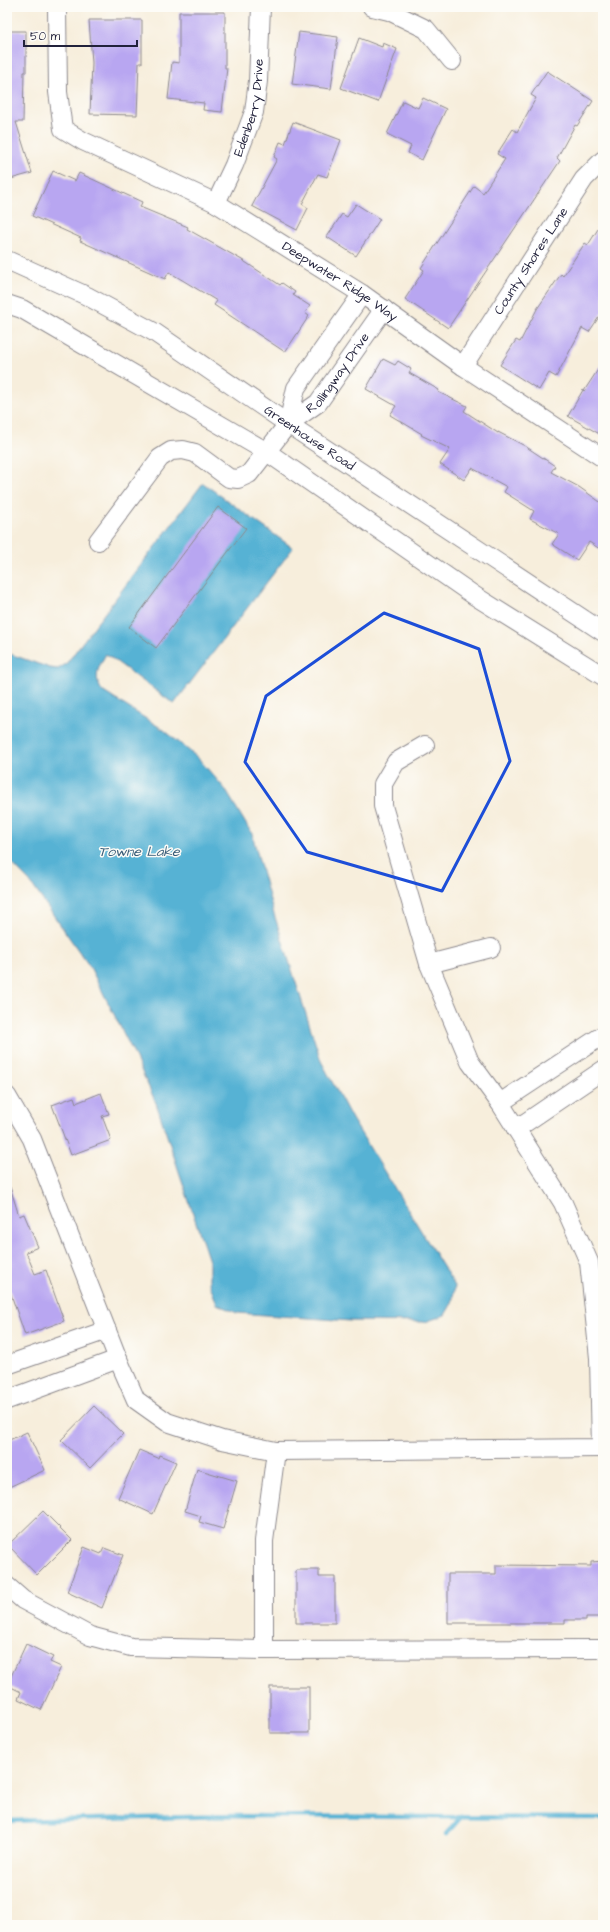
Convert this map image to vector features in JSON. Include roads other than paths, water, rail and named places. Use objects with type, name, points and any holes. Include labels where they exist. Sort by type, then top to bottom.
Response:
[{"type":"street","name":"Deepwater Ridge Way","points":[[57,7],[58,92],[63,129],[83,141],[216,203],[362,294],[463,366],[603,458]]},
{"type":"street","name":"Edenberry Drive","points":[[216,203],[234,165],[254,112],[258,81],[261,7]]},
{"type":"street","points":[[372,7],[389,11],[426,28],[452,61]]},
{"type":"street","name":"County Shores Lane","points":[[463,366],[584,179],[603,160]]},
{"type":"street","name":"Greenhouse Road","points":[[7,260],[87,296],[154,332],[288,424],[603,632]]},
{"type":"street","name":"Rollingway Drive","points":[[288,424],[296,388],[362,294]]},
{"type":"street","points":[[7,304],[22,309],[267,452],[475,596],[603,676]]},
{"type":"street","name":"Rollingway Drive","points":[[288,424],[318,403],[384,309]]},
{"type":"street","points":[[98,541],[160,458],[171,451],[183,450],[195,453],[229,478],[238,479],[249,474],[288,424]]},
{"type":"street","points":[[7,1096],[32,1139],[136,1400],[167,1422],[222,1440],[276,1451],[601,1448],[599,1358],[589,1262],[563,1203],[500,1102],[470,1062],[429,964],[383,806],[383,784],[396,762],[425,744]]},
{"type":"street","points":[[429,964],[491,948]]},
{"type":"street","points":[[500,1102],[603,1035]]},
{"type":"street","points":[[516,1128],[603,1070]]},
{"type":"street","points":[[7,1365],[107,1330]]},
{"type":"street","points":[[7,1400],[118,1358]]},
{"type":"street","points":[[264,1650],[264,1541],[276,1451]]},
{"type":"street","points":[[7,1586],[23,1600],[90,1636],[131,1647],[264,1650],[603,1649]]},
{"type":"water","name":"Towne Lake","points":[[203,483],[293,548],[174,704],[106,654],[97,676],[99,686],[102,691],[164,730],[198,758],[225,789],[252,834],[273,911],[321,1061],[352,1119],[455,1286],[452,1303],[445,1315],[425,1322],[351,1321],[237,1313],[217,1304],[209,1283],[209,1261],[156,1103],[132,1050],[90,967],[30,882],[7,858],[7,653],[50,668],[58,669],[66,664]]},
{"type":"waterway","points":[[7,1821],[233,1816],[603,1818]]},
{"type":"waterway","points":[[446,1834],[461,1817]]}]
